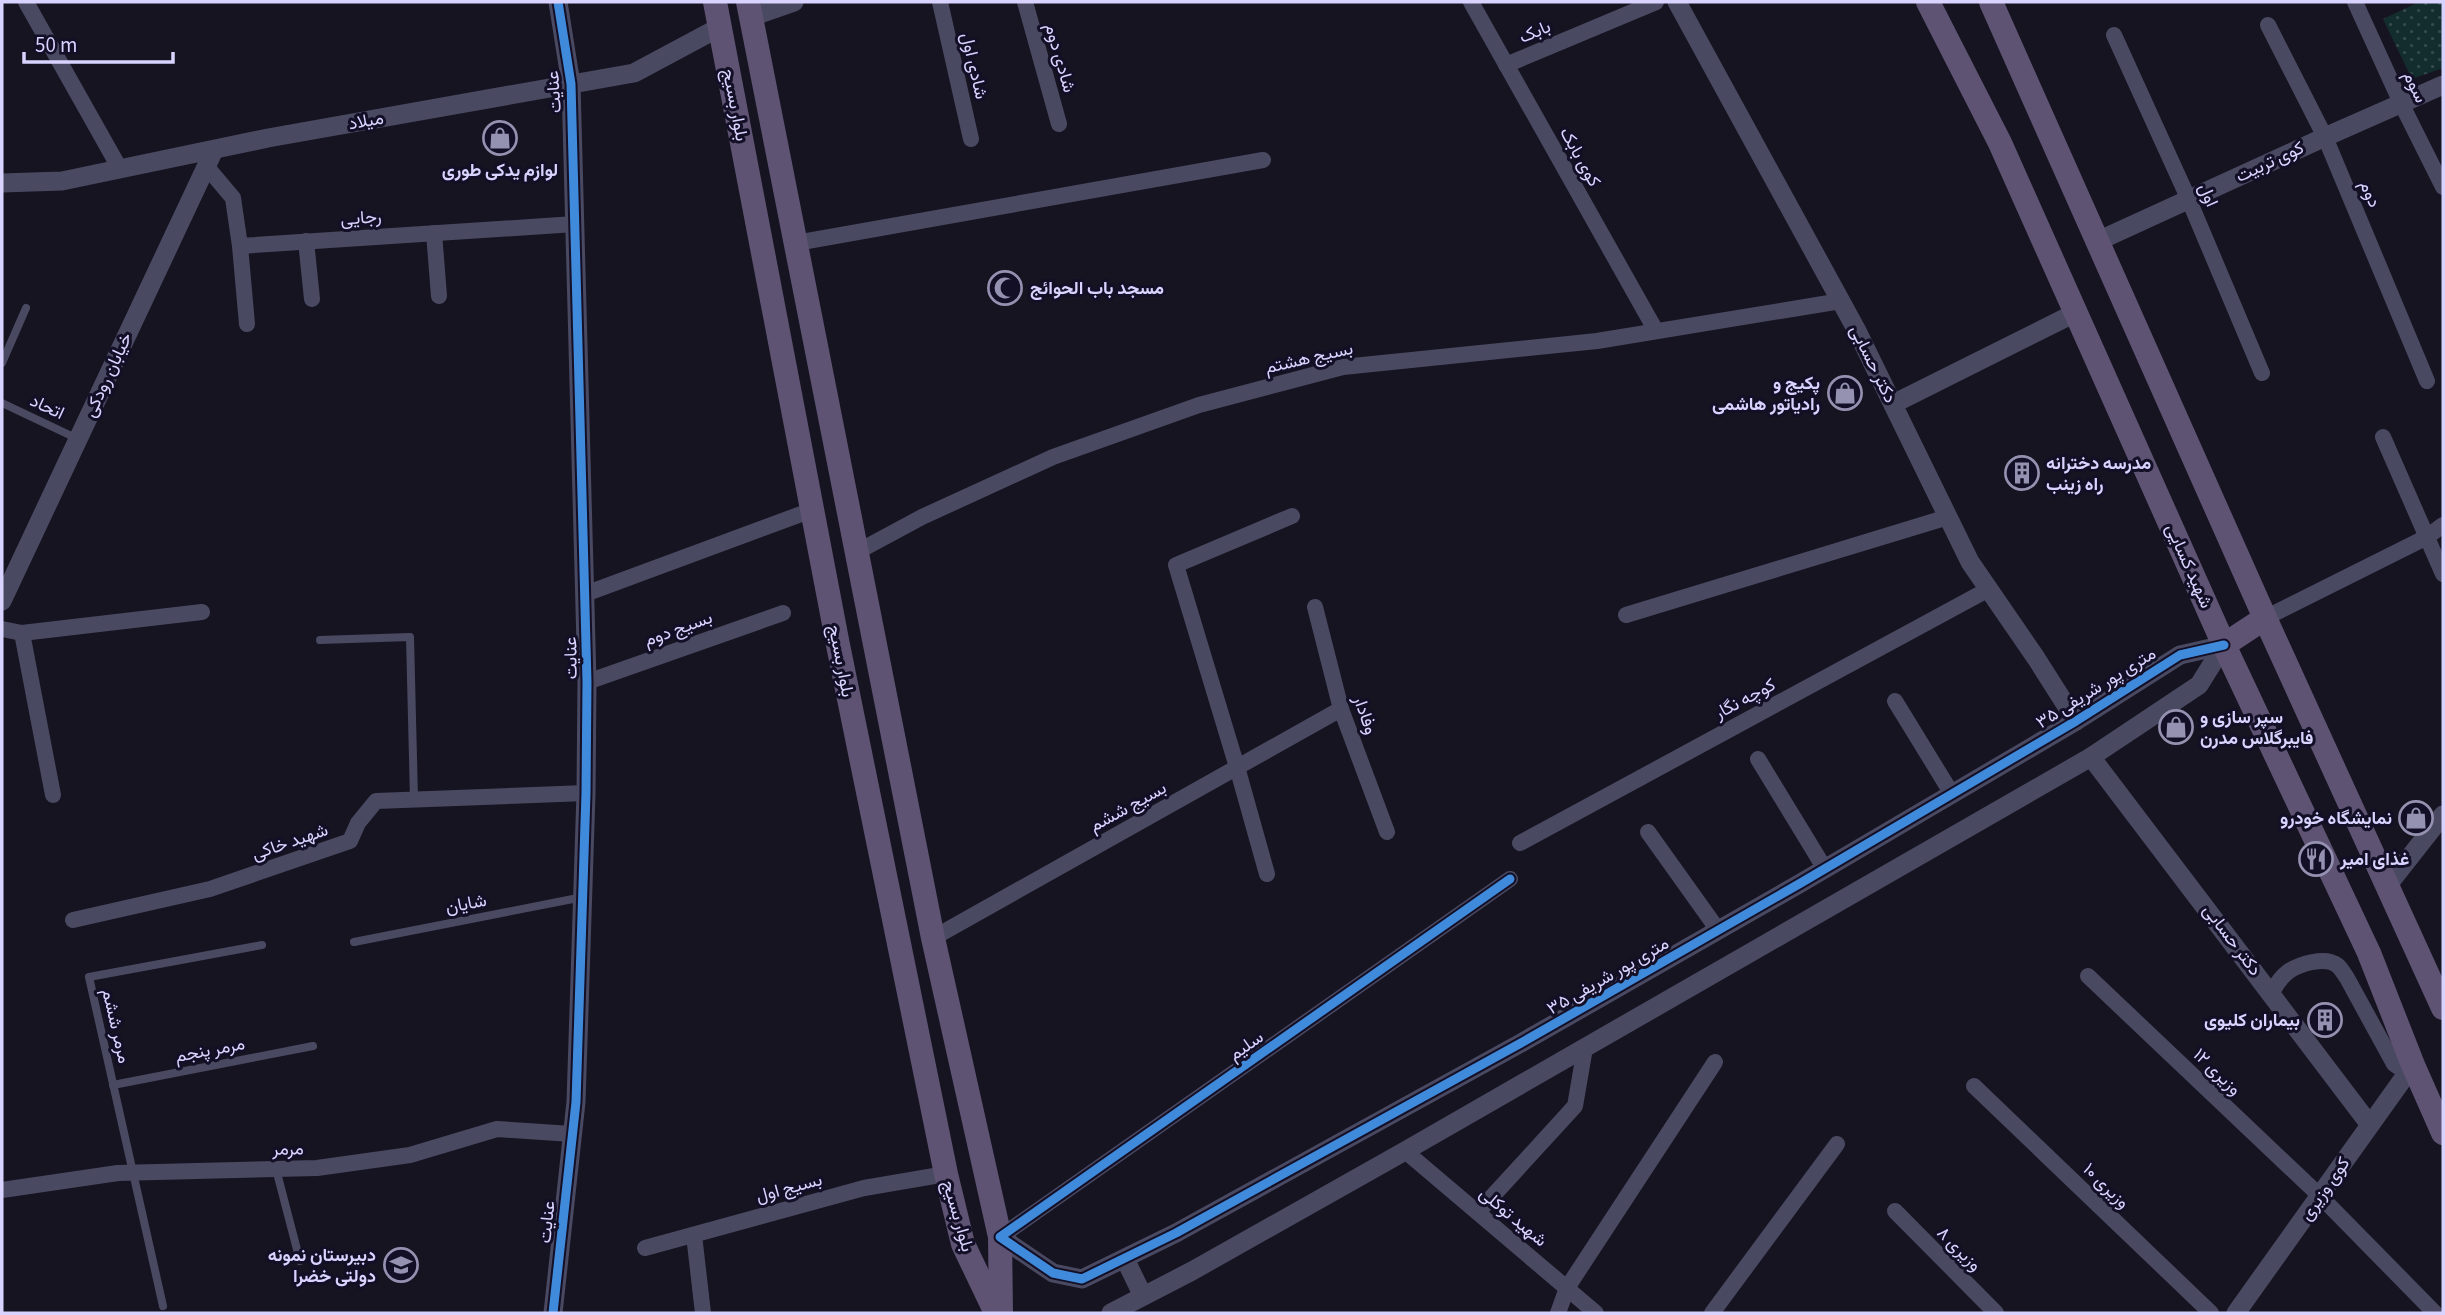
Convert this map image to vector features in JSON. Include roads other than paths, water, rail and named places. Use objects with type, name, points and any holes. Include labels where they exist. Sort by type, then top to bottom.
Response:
[{"type":"main road","name":"بلوار بسیج","points":[[715,2],[812,510],[946,1174],[963,1244],[998,1313]]},
{"type":"main road","name":"شهید کسایی","points":[[1928,2],[2000,143],[2224,645],[2369,953],[2413,1071],[2443,1133]]},
{"type":"main road","points":[[1991,2],[2265,618],[2442,1002]]},
{"type":"main road","name":"بلوار بسیج","points":[[750,9],[933,938],[1000,1237],[998,1313]]},
{"type":"main road","points":[[2224,645],[2265,618]]},
{"type":"street","points":[[26,2],[120,169]]},
{"type":"street","name":"عنایت","points":[[553,1313],[576,1102],[587,682],[571,84],[558,2]]},
{"type":"street","points":[[750,9],[794,2]]},
{"type":"street","name":"شادی اول","points":[[940,2],[971,138]]},
{"type":"street","name":"شادی دوم","points":[[1025,2],[1059,124]]},
{"type":"street","name":"کوی بابک","points":[[1471,2],[1656,331]]},
{"type":"street","name":"بابک","points":[[1506,65],[1656,2]]},
{"type":"street","name":"دکتر حسابی","points":[[1677,2],[1841,301],[1970,562],[2076,721]]},
{"type":"street","name":"سوم","points":[[2355,2],[2443,187]]},
{"type":"street","name":"دوم","points":[[2268,25],[2325,137],[2427,381]]},
{"type":"street","name":"میلاد","points":[[2,183],[62,181],[120,169],[210,158],[634,73],[720,27]]},
{"type":"street","name":"اول","points":[[2114,35],[2189,200],[2262,373]]},
{"type":"street","name":"کوی تربیت","points":[[2098,241],[2443,85]]},
{"type":"street","points":[[210,158],[233,198],[247,324]]},
{"type":"street","name":"خیابان رودکی","points":[[2,601],[210,158]]},
{"type":"street","points":[[796,243],[1263,160]]},
{"type":"street","name":"رجایی","points":[[240,246],[575,224]]},
{"type":"street","points":[[434,233],[439,296]]},
{"type":"street","points":[[306,241],[312,299]]},
{"type":"street","name":"بسیج هشتم","points":[[857,552],[922,517],[1053,457],[1199,405],[1343,367],[1597,341],[1841,301]]},
{"type":"street","points":[[1893,404],[2075,313]]},
{"type":"street","points":[[2383,437],[2443,574]]},
{"type":"street","points":[[585,594],[812,510]]},
{"type":"street","points":[[1267,874],[1176,565],[1292,516]]},
{"type":"street","points":[[1626,615],[1948,517]]},
{"type":"street","points":[[2265,618],[2427,537],[2443,526]]},
{"type":"street","name":"کوچه نگار","points":[[1520,843],[1989,589]]},
{"type":"street","name":"وفادار","points":[[1315,607],[1341,709],[1387,832]]},
{"type":"street","points":[[2,629],[22,633],[202,612]]},
{"type":"street","name":"بسيج دوم","points":[[587,682],[783,612]]},
{"type":"street","points":[[22,633],[53,796]]},
{"type":"street","points":[[1111,1313],[1192,1271],[1405,1151],[2091,757],[2199,685],[2224,645]]},
{"type":"street","name":"۳۵ متری پور شریفی","points":[[1000,1237],[1052,1273],[1083,1279],[1125,1259],[1521,1043],[1825,869],[2076,721],[2180,655],[2224,645]]},
{"type":"street","points":[[1895,701],[1952,794]]},
{"type":"street","name":"بسیج ششم","points":[[933,938],[1341,709]]},
{"type":"street","name":"دکتر حسابی","points":[[2091,757],[2370,1125]]},
{"type":"street","points":[[1758,759],[1825,869]]},
{"type":"street","name":"شهید خاکی","points":[[73,920],[210,889],[350,841],[358,823],[376,801],[586,793]]},
{"type":"street","points":[[2387,886],[2443,815]]},
{"type":"street","points":[[1648,832],[1718,930]]},
{"type":"street","name":"سلیم","points":[[1000,1237],[1510,879]]},
{"type":"street","points":[[2272,993],[2278,981],[2290,971],[2319,961],[2330,961],[2338,965],[2388,1056],[2394,1064],[2413,1071]]},
{"type":"street","name":"وزيری ۱۲","points":[[2088,976],[2320,1196],[2435,1313]]},
{"type":"street","points":[[1478,1212],[1574,1106],[1585,1048]]},
{"type":"street","points":[[1558,1313],[1567,1288],[1715,1062]]},
{"type":"street","name":"کوی وزیری","points":[[2236,1313],[2370,1125],[2413,1071]]},
{"type":"street","name":"وزیری ۱۰","points":[[1974,1086],[2211,1313]]},
{"type":"street","name":"مرمر","points":[[2,1190],[133,1173],[317,1168],[410,1154],[497,1129],[572,1134]]},
{"type":"street","points":[[1712,1313],[1837,1144]]},
{"type":"street","name":"شهید توکلی","points":[[1405,1151],[1596,1313]]},
{"type":"street","name":"بسیج اول","points":[[645,1248],[864,1188],[946,1174]]},
{"type":"street","name":"وزیری ۸","points":[[1895,1211],[1996,1313]]},
{"type":"street","points":[[694,1235],[703,1313]]},
{"type":"street","points":[[1125,1259],[1143,1296]]},
{"type":"lane","points":[[2,363],[26,308]]},
{"type":"lane","name":"اتحاد","points":[[2,403],[78,439]]},
{"type":"lane","points":[[320,640],[410,637],[414,799]]},
{"type":"lane","name":"شایان","points":[[355,942],[583,897]]},
{"type":"lane","name":"مرمر ششم","points":[[163,1306],[89,978],[262,945]]},
{"type":"lane","name":"مرمر پنجم","points":[[113,1085],[313,1046]]},
{"type":"lane","points":[[276,1169],[300,1261]]},
{"type":"place","name":"لوازم یدکی طوری","points":[[500,138]]},
{"type":"place","name":"مسجد باب الحوائج","points":[[1005,288]]},
{"type":"place","name":"پکیج و رادیاتور هاشمی","points":[[1845,393]]},
{"type":"place","name":"مدرسه دخترانه راه زینب","points":[[2022,473]]},
{"type":"place","name":"سپر سازی و فایبرگلاس مدرن","points":[[2176,727]]},
{"type":"place","name":"نمایشگاه خودرو","points":[[2416,818]]},
{"type":"place","name":"غذای امیر","points":[[2316,859]]},
{"type":"place","name":"بیماران کلیوی","points":[[2325,1020]]},
{"type":"place","name":"دبیرستان نمونه دولتی خضرا","points":[[401,1265]]}]
